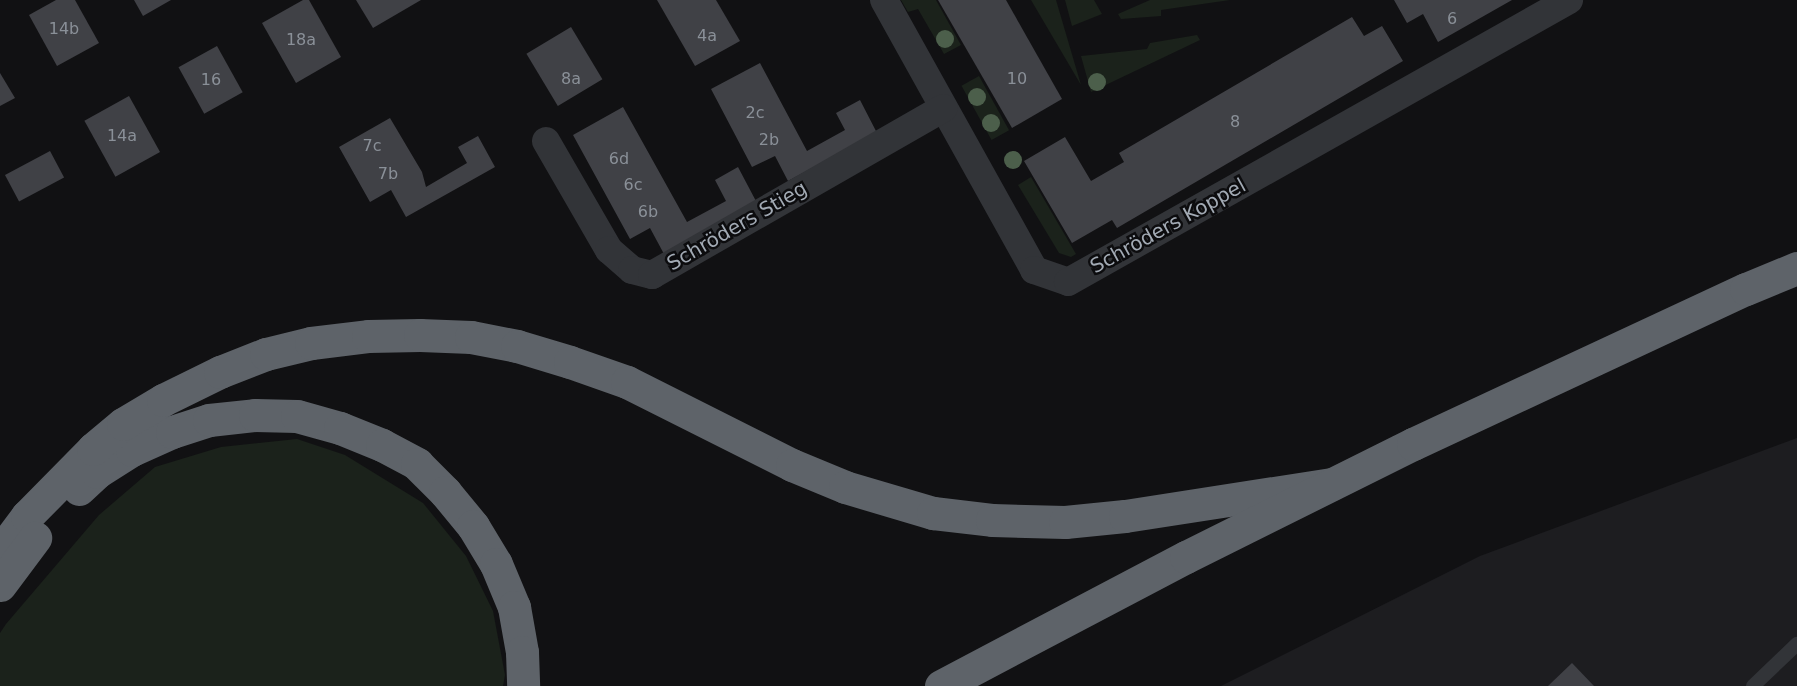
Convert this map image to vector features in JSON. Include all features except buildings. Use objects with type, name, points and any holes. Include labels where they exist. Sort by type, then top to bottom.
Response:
[{"type":"highway","points":[[941,686],[1186,557],[1332,484],[1724,299],[1797,268]]},
{"type":"highway","points":[[0,552],[27,516],[93,449],[123,424],[220,372],[266,354],[311,343],[368,336],[420,334],[471,337],[517,346],[570,362],[627,382],[792,465],[846,487],[933,513],[992,520],[1065,522],[1125,516],[1332,484]]},
{"type":"highway","points":[[0,585],[70,497],[97,472],[132,450],[172,432],[209,420],[255,415],[297,416],[340,428],[382,445],[417,464],[446,492],[473,526],[496,564],[509,597],[522,652],[523,686]]},
{"type":"street","name":"Schröders Koppel","points":[[884,0],[1034,270],[1068,282],[1569,0]]},
{"type":"street","name":"Schröders Stieg","points":[[546,141],[609,250],[632,270],[652,275],[944,108]]},
{"type":"lane","points":[[1753,686],[1797,644]]},
{"type":"shaded area","points":[[901,0],[936,0],[961,45],[944,54],[918,9],[908,12]]},
{"type":"shaded area","points":[[1031,0],[1056,0],[1081,85]]},
{"type":"shaded area","points":[[1065,0],[1094,0],[1102,14],[1072,26]]},
{"type":"shaded area","points":[[1150,0],[1230,0],[1161,10],[1161,16],[1121,19],[1118,14]]},
{"type":"shaded area","points":[[1197,35],[1200,40],[1091,92],[1081,56],[1147,49],[1150,43]]},
{"type":"shaded area","points":[[979,76],[1009,130],[992,140],[962,86]]},
{"type":"shaded area","points":[[1031,177],[1076,254],[1071,257],[1059,253],[1018,185]]},
{"type":"shaded area","points":[[1797,438],[1797,686],[1221,686],[1480,556]]},
{"type":"shaded area","points":[[297,439],[345,455],[423,503],[466,556],[493,611],[505,675],[503,686],[0,686],[0,633],[6,624],[99,515],[155,467],[221,447]]}]
